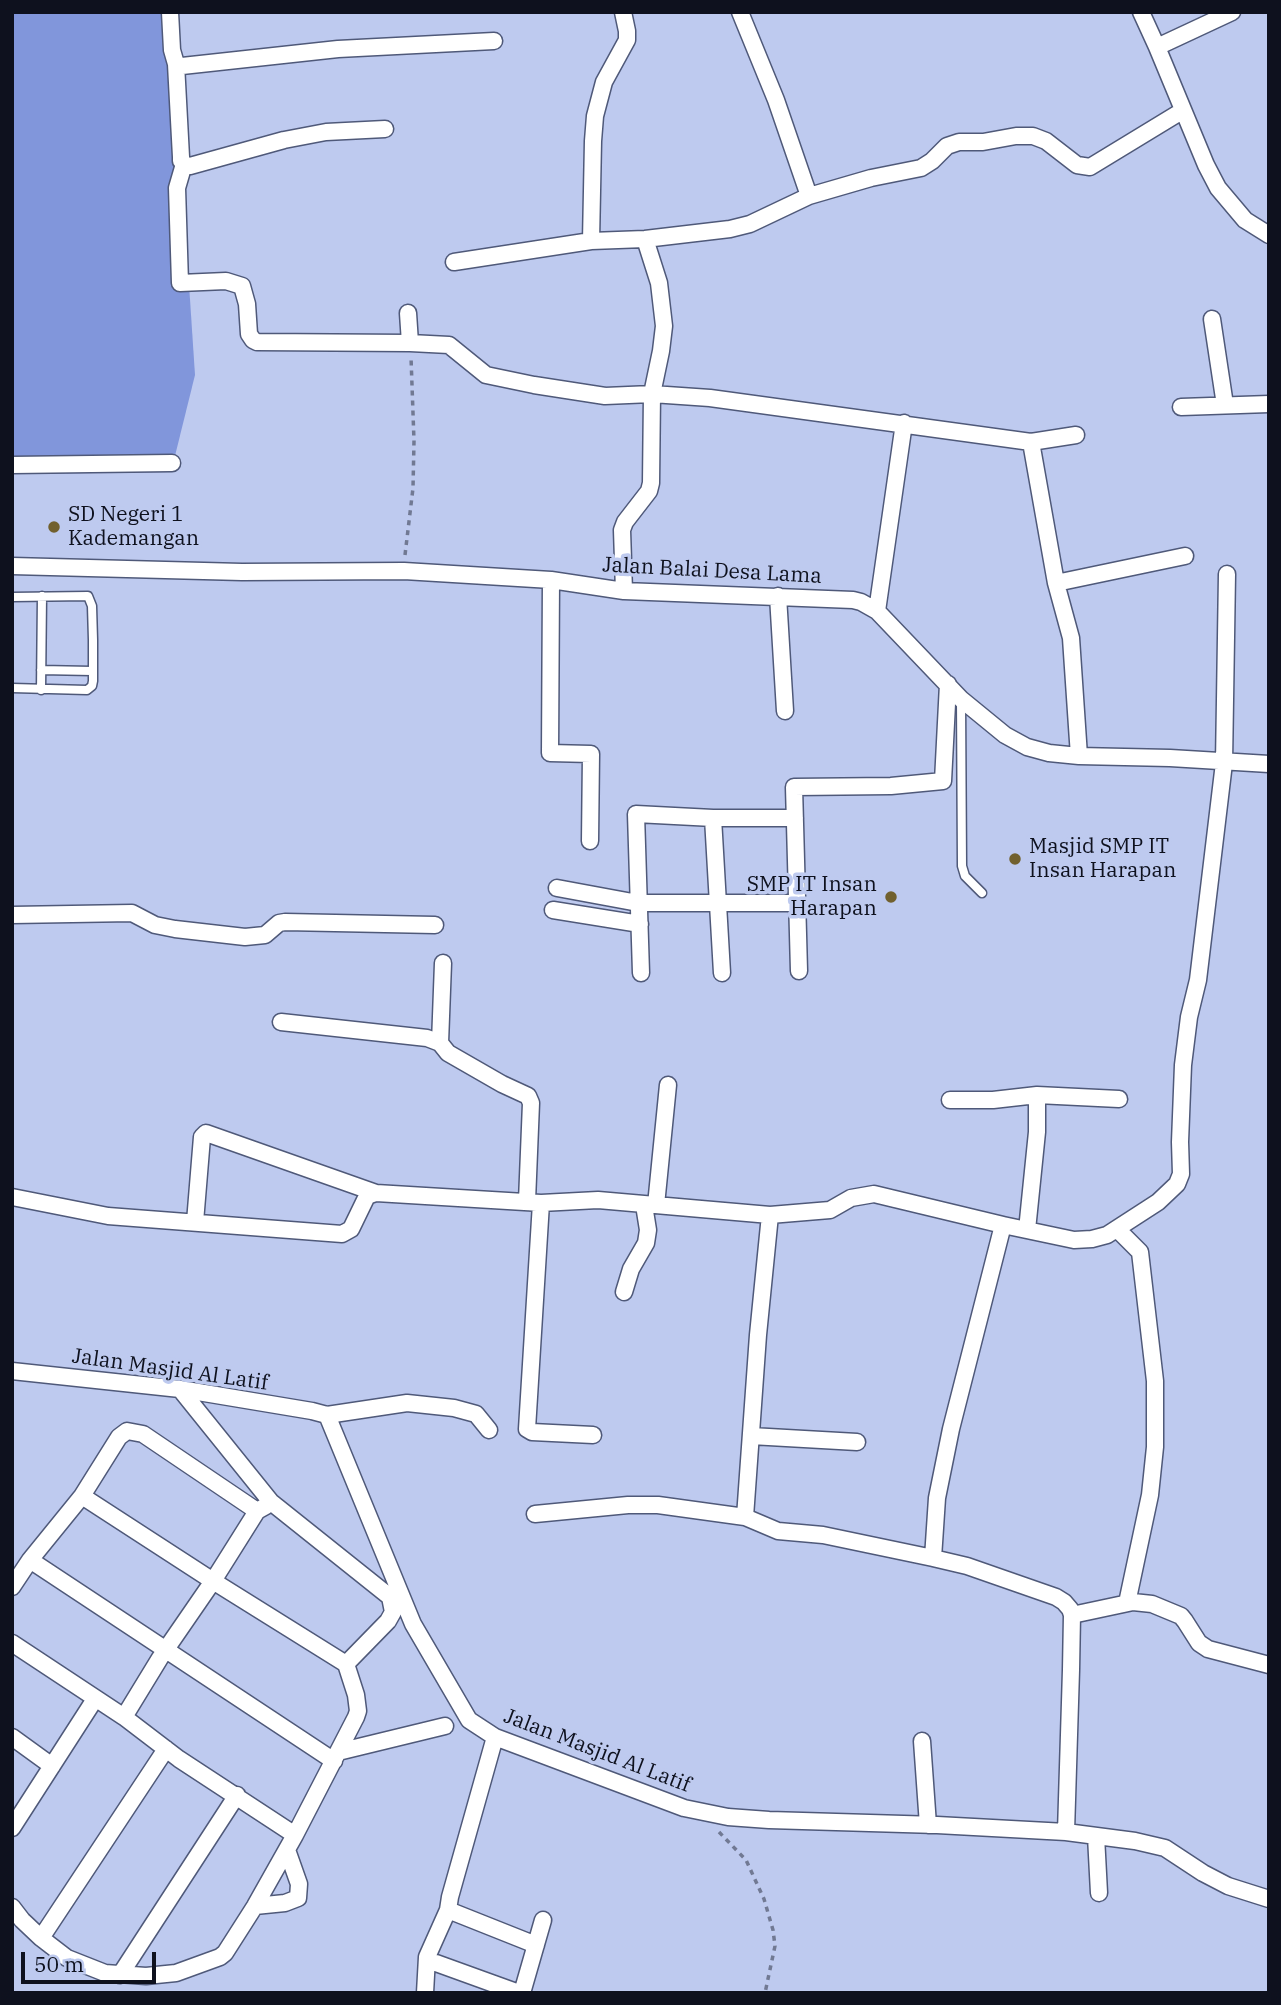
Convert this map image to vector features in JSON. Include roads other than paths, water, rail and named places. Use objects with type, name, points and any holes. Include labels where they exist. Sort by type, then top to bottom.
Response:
[{"type":"street","points":[[170,12],[181,156],[184,164],[177,188],[180,283],[226,281],[242,286],[247,304],[249,334],[257,342],[449,345],[486,375],[605,396],[652,394],[710,398],[1031,442],[1076,435]]},
{"type":"street","points":[[591,242],[595,116],[604,82],[627,40],[623,12]]},
{"type":"street","points":[[740,12],[776,100],[809,196]]},
{"type":"street","points":[[1141,12],[1217,188],[1245,220],[1269,235]]},
{"type":"street","points":[[1157,47],[1232,12]]},
{"type":"street","points":[[176,64],[181,66],[338,49],[494,41]]},
{"type":"street","points":[[454,262],[591,242],[717,232],[750,225],[809,196],[871,178],[921,168],[947,146],[959,142],[1033,136],[1046,141],[1077,165],[1090,167],[1182,111]]},
{"type":"street","points":[[184,164],[190,166],[316,134],[385,129]]},
{"type":"street","points":[[624,591],[622,530],[649,491],[651,483],[652,394],[664,326],[659,283],[645,239]]},
{"type":"street","points":[[408,313],[410,343]]},
{"type":"street","points":[[1212,319],[1225,405]]},
{"type":"street","points":[[1181,407],[1269,404]]},
{"type":"street","points":[[877,611],[904,423]]},
{"type":"street","points":[[1031,442],[1056,583],[1071,638],[1079,756]]},
{"type":"street","points":[[12,465],[172,463]]},
{"type":"street","points":[[1056,583],[1185,556]]},
{"type":"street","name":"Jalan Balai Desa Lama","points":[[12,566],[242,572],[404,571],[551,580],[624,591],[853,600],[877,611],[961,699],[1005,735],[1027,747],[1079,756],[1269,764]]},
{"type":"street","points":[[195,1222],[202,1137],[206,1133],[376,1193],[534,1202],[598,1200],[770,1215],[830,1210],[851,1198],[874,1194],[1074,1240],[1092,1240],[1117,1229],[1158,1202],[1177,1184],[1181,1174],[1183,1065],[1189,1017],[1198,979],[1224,763],[1227,573]]},
{"type":"street","points":[[551,580],[550,753],[591,754],[590,841]]},
{"type":"street","points":[[778,596],[785,711]]},
{"type":"street","points":[[799,971],[794,788],[891,786],[943,781],[948,684]]},
{"type":"street","points":[[641,973],[636,814],[795,818]]},
{"type":"street","points":[[713,818],[722,972]]},
{"type":"street","points":[[557,888],[638,903],[797,903]]},
{"type":"street","points":[[553,910],[640,924]]},
{"type":"street","points":[[12,915],[132,912],[155,925],[245,937],[265,935],[279,923],[285,922],[435,925]]},
{"type":"street","points":[[440,1043],[443,963]]},
{"type":"street","points":[[281,1022],[427,1038],[440,1043],[448,1053],[531,1100],[534,1202],[527,1429],[532,1432],[593,1435]]},
{"type":"street","points":[[624,1292],[631,1269],[646,1243],[668,1084]]},
{"type":"street","points":[[1027,1230],[1037,1132],[1037,1095]]},
{"type":"street","points":[[950,1100],[993,1100],[1037,1095],[1119,1099]]},
{"type":"street","points":[[12,1197],[108,1216],[342,1234],[351,1229],[367,1196],[376,1193]]},
{"type":"street","points":[[745,1517],[770,1215]]},
{"type":"street","points":[[933,1558],[937,1498],[951,1429],[1003,1225]]},
{"type":"street","points":[[1117,1229],[1140,1252],[1155,1381],[1155,1447],[1150,1495],[1127,1603]]},
{"type":"street","name":"Jalan Masjid Al Latif","points":[[12,1371],[180,1389],[327,1415],[413,1624],[469,1720],[495,1737],[684,1808],[728,1817],[769,1821],[1066,1832],[1135,1841],[1165,1848],[1203,1874],[1228,1886],[1269,1899]]},
{"type":"street","points":[[180,1389],[271,1502],[390,1597],[393,1612],[388,1621],[346,1664]]},
{"type":"street","points":[[327,1415],[387,1405],[418,1404],[454,1408],[476,1414],[489,1430]]},
{"type":"street","points":[[12,1587],[30,1560],[82,1496],[121,1434],[127,1431],[143,1434],[257,1511]]},
{"type":"street","points":[[751,1436],[857,1442]]},
{"type":"street","points":[[12,1907],[41,1938],[67,1958],[104,1973],[146,1976],[176,1973],[220,1956],[225,1953],[255,1906],[287,1850],[358,1711],[346,1664],[82,1496]]},
{"type":"street","points":[[124,1717],[257,1511],[271,1502]]},
{"type":"street","points":[[535,1514],[642,1504],[745,1517],[778,1531],[823,1535],[967,1566],[1056,1597],[1068,1605],[1072,1615],[1066,1832]]},
{"type":"street","points":[[30,1560],[166,1650],[336,1756],[445,1726]]},
{"type":"street","points":[[1072,1615],[1127,1603],[1152,1604],[1181,1616],[1199,1643],[1208,1649],[1269,1665]]},
{"type":"street","points":[[12,1643],[295,1835]]},
{"type":"street","points":[[12,1828],[95,1699]]},
{"type":"street","points":[[12,1737],[52,1766]]},
{"type":"street","points":[[425,1993],[427,1957],[448,1910],[495,1737]]},
{"type":"street","points":[[922,1741],[928,1825]]},
{"type":"street","points":[[41,1938],[166,1749]]},
{"type":"street","points":[[120,1975],[237,1795]]},
{"type":"street","points":[[1096,1836],[1099,1893]]},
{"type":"street","points":[[255,1906],[285,1903],[298,1898],[300,1891],[297,1877],[287,1850]]},
{"type":"street","points":[[448,1910],[536,1945]]},
{"type":"street","points":[[436,1964],[520,1993],[543,1920]]},
{"type":"lane","points":[[12,597],[85,595],[92,606],[92,686],[87,690],[12,688]]},
{"type":"lane","points":[[41,690],[42,596]]},
{"type":"lane","points":[[41,670],[92,671]]},
{"type":"lane","points":[[961,699],[962,866],[965,876],[982,893]]},
{"type":"place","name":"SD Negeri 1 Kademangan","points":[[54,527]]},
{"type":"place","name":"Masjid SMP IT Insan Harapan","points":[[1015,859]]},
{"type":"place","name":"SMP IT Insan Harapan","points":[[891,897]]}]
